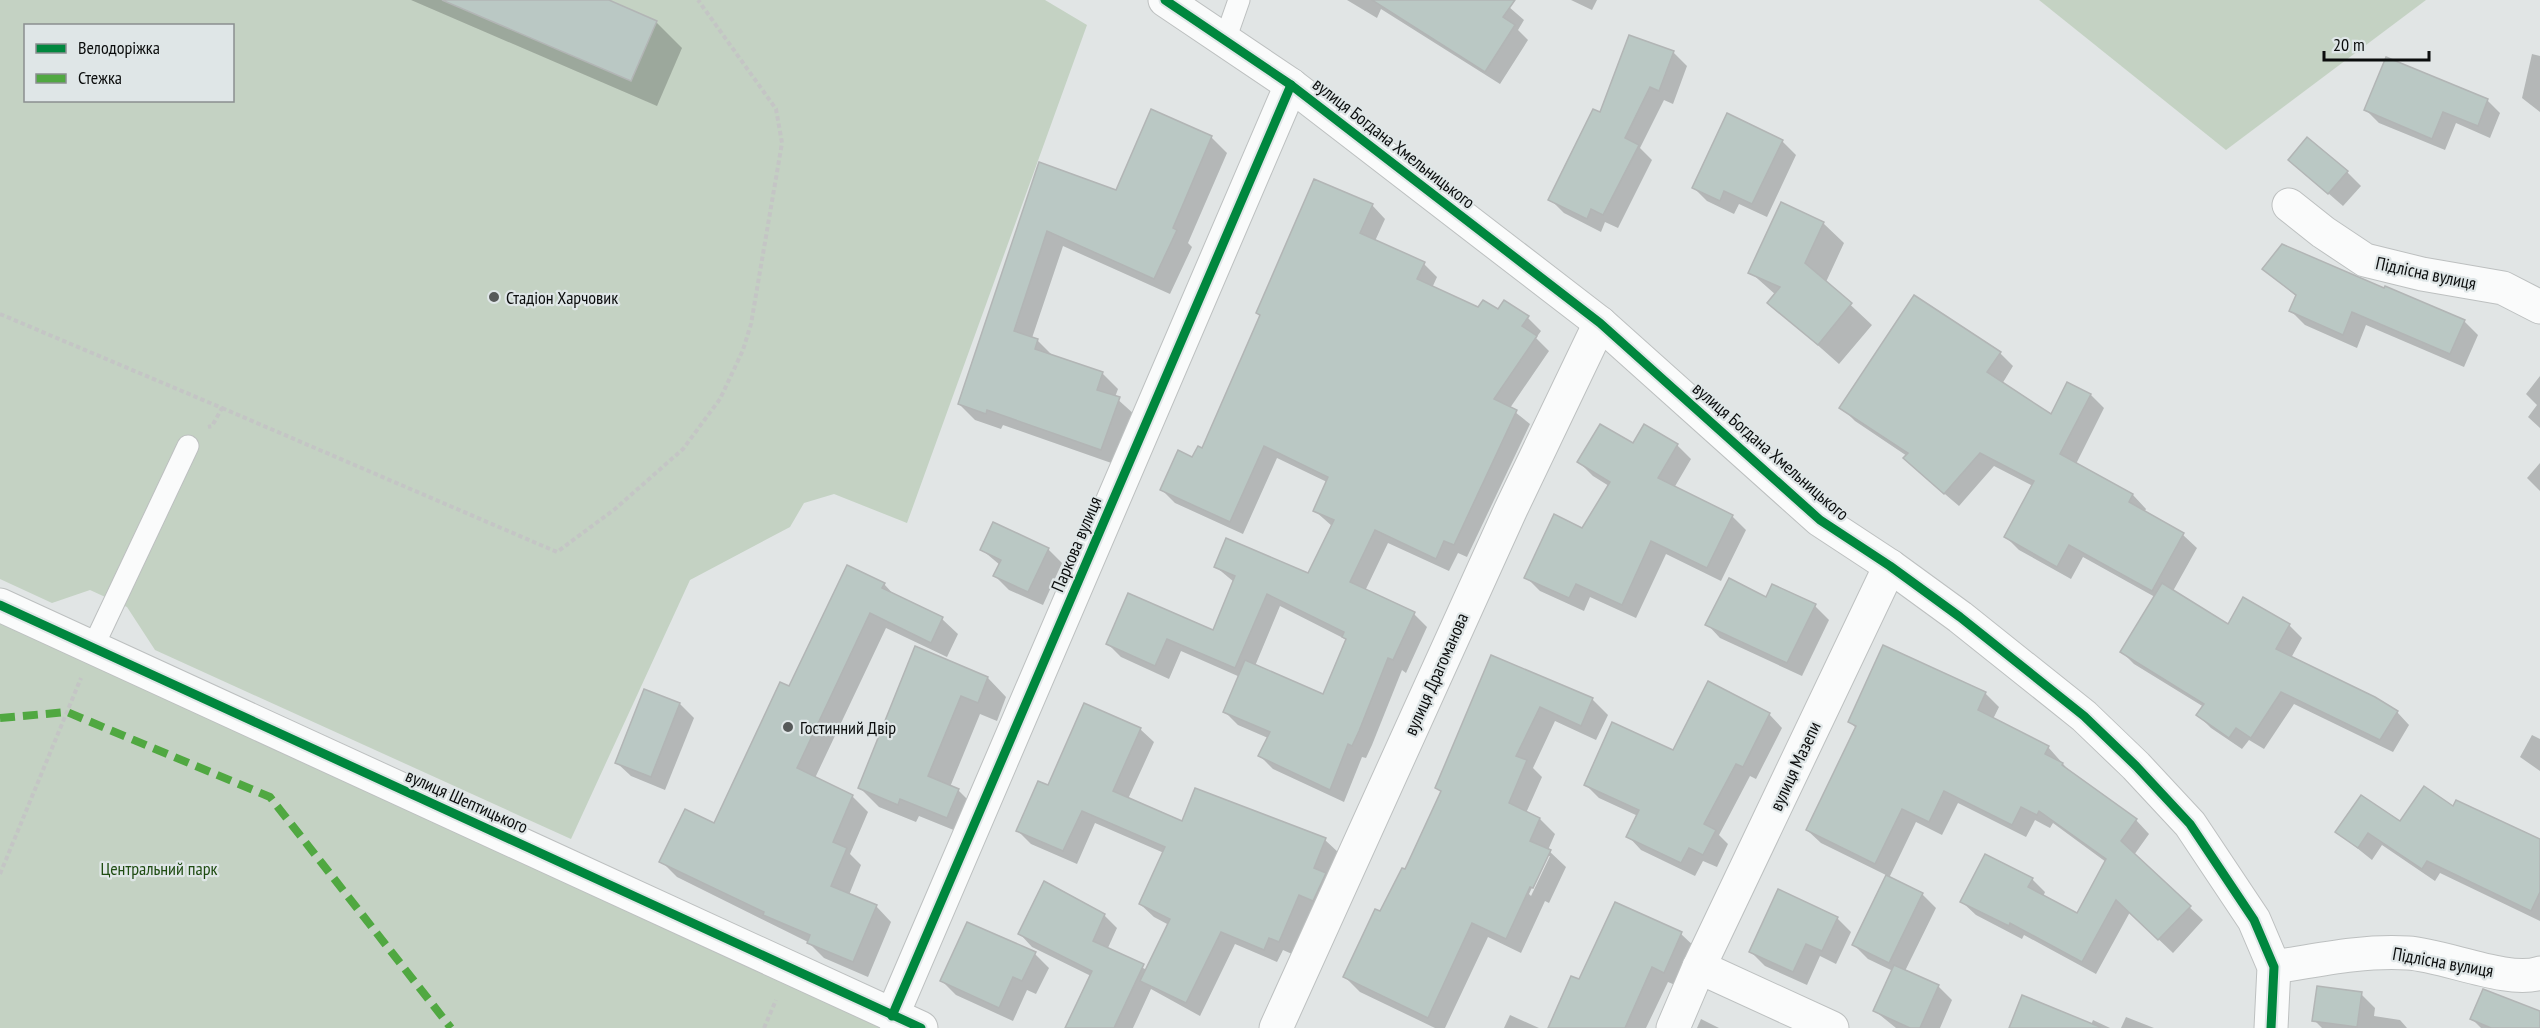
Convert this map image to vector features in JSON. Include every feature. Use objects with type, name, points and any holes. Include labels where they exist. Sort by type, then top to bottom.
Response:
[{"type":"street","name":"вулиця Богдана Хмельницького","points":[[1166,0],[1291,85],[1600,322],[1820,520],[1890,566],[2084,716],[2136,766],[2190,824],[2254,920],[2274,967],[2271,1028]]},
{"type":"street","name":"Паркова вулиця","points":[[906,1022],[1291,85]]},
{"type":"street","name":"Підлісна вулиця","points":[[2289,205],[2323,232],[2366,260],[2422,274],[2503,288],[2540,307]]},
{"type":"street","name":"вулиця Драгоманова","points":[[1276,1028],[1511,508],[1600,322]]},
{"type":"street","name":"вулиця Мазепи","points":[[1673,1028],[1699,967],[1890,566]]},
{"type":"street","name":"вулиця Шептицького","points":[[0,605],[93,650],[790,966],[906,1022]]},
{"type":"street","name":"Підлісна вулиця","points":[[2274,967],[2382,952],[2434,956],[2521,976],[2540,973]]},
{"type":"street","points":[[1699,967],[1833,1028]]},
{"type":"lane","points":[[1225,40],[1239,0]]},
{"type":"lane","points":[[93,650],[189,446]]},
{"type":"path","points":[[0,314],[558,552],[624,501],[683,449],[703,425],[733,375],[751,324],[782,143],[776,109],[698,0]]},
{"type":"path","points":[[189,446],[190,436],[195,431],[212,426],[222,408]]},
{"type":"path","points":[[0,874],[93,650]]},
{"type":"green space","name":"Стадіон Харчовик","points":[[0,0],[1045,0],[1087,25],[907,523],[834,494],[804,503],[790,527],[690,580],[571,839],[155,650],[127,607],[90,590],[52,603],[0,579]]},
{"type":"green space","points":[[2039,0],[2426,0],[2226,150]]},
{"type":"green space","name":"Центральний парк","points":[[0,621],[894,1028],[0,1028]]},
{"type":"building","points":[[442,0],[609,0],[657,21],[631,81]]},
{"type":"building","points":[[1372,0],[1515,0],[1503,17],[1515,25],[1485,72]]},
{"type":"building","points":[[1629,35],[1674,51],[1659,91],[1650,87],[1625,138],[1639,145],[1603,215],[1591,209],[1587,219],[1548,200],[1593,109],[1600,112]]},
{"type":"building","points":[[2386,57],[2488,99],[2478,126],[2443,112],[2432,139],[2364,110]]},
{"type":"building","points":[[1151,109],[1212,136],[1173,228],[1177,230],[1154,279],[1047,231],[1014,331],[1038,339],[1035,349],[1103,372],[1097,390],[1120,397],[1101,450],[987,410],[986,414],[958,404],[1039,162],[1116,190]]},
{"type":"building","points":[[1727,113],[1783,140],[1752,204],[1724,191],[1720,201],[1692,188]]},
{"type":"building","points":[[2307,137],[2348,171],[2328,194],[2288,160]]},
{"type":"building","points":[[1314,179],[1373,204],[1360,233],[1425,262],[1417,279],[1478,307],[1483,300],[1498,309],[1504,300],[1529,316],[1522,326],[1537,336],[1494,399],[1517,410],[1454,545],[1444,541],[1436,559],[1375,530],[1350,582],[1415,612],[1393,660],[1388,658],[1359,731],[1352,746],[1348,744],[1330,790],[1258,756],[1270,732],[1223,712],[1245,660],[1323,694],[1346,639],[1342,637],[1344,632],[1267,594],[1235,668],[1167,639],[1155,666],[1106,644],[1128,593],[1213,630],[1235,576],[1214,567],[1226,538],[1308,573],[1334,520],[1313,511],[1328,477],[1264,446],[1230,522],[1160,490],[1178,450],[1192,457],[1198,446],[1202,448],[1260,315],[1256,313]]},
{"type":"building","points":[[1781,202],[1824,222],[1805,263],[1852,303],[1818,345],[1767,303],[1780,287],[1748,273]]},
{"type":"building","points":[[2282,244],[2465,320],[2450,354],[2352,312],[2343,335],[2289,311],[2296,295],[2262,269]]},
{"type":"building","points":[[1914,295],[2001,352],[1987,372],[2051,414],[2067,382],[2091,394],[2060,454],[2133,494],[2129,502],[2184,533],[2152,591],[2069,545],[2057,567],[2004,537],[2034,481],[1980,453],[1944,494],[1903,458],[1908,453],[1839,408]]},
{"type":"building","points":[[1600,424],[1633,443],[1644,424],[1678,444],[1658,478],[1733,515],[1707,568],[1651,541],[1622,605],[1576,584],[1569,598],[1524,578],[1554,514],[1582,528],[1610,482],[1577,462]]},
{"type":"building","points":[[993,522],[1049,548],[1028,592],[993,576],[1001,560],[980,550]]},
{"type":"building","points":[[847,565],[885,583],[882,588],[943,617],[931,643],[870,613],[797,768],[853,795],[833,842],[847,848],[831,886],[877,905],[853,962],[807,943],[810,935],[763,915],[764,912],[659,862],[685,809],[714,823],[780,682],[789,686]]},
{"type":"building","points":[[1729,578],[1766,597],[1772,584],[1816,604],[1787,663],[1705,625]]},
{"type":"building","points":[[2162,583],[2228,624],[2243,597],[2290,624],[2276,649],[2375,697],[2398,711],[2380,740],[2281,692],[2251,738],[2236,728],[2229,738],[2196,715],[2204,704],[2120,652]]},
{"type":"building","points":[[1883,645],[1986,692],[1978,710],[2049,746],[2045,754],[2063,763],[2062,765],[2137,819],[2121,841],[2191,906],[2158,940],[2116,900],[2082,962],[2010,923],[2009,926],[1960,902],[1985,854],[2033,878],[2028,887],[2077,913],[2106,859],[2039,811],[2037,815],[2021,807],[2012,825],[1944,791],[1929,822],[1902,809],[1875,864],[1806,830],[1856,726],[1848,722]]},
{"type":"building","points":[[915,646],[988,677],[978,703],[961,696],[928,776],[959,789],[947,818],[900,799],[898,805],[858,788]]},
{"type":"building","points":[[1491,655],[1593,698],[1581,726],[1540,707],[1516,756],[1527,760],[1509,803],[1540,818],[1530,841],[1551,850],[1533,888],[1530,887],[1506,939],[1472,923],[1428,1018],[1343,977],[1375,909],[1380,911],[1402,868],[1405,869],[1441,791],[1435,788]]},
{"type":"building","points":[[1708,681],[1770,713],[1743,767],[1736,764],[1704,824],[1716,830],[1703,855],[1689,848],[1681,863],[1626,837],[1639,810],[1584,785],[1612,722],[1673,750]]},
{"type":"building","points":[[644,689],[680,703],[651,777],[615,763]]},
{"type":"building","points":[[1084,703],[1141,728],[1113,791],[1182,821],[1195,788],[1326,838],[1314,868],[1326,873],[1313,901],[1299,895],[1279,942],[1269,938],[1264,950],[1221,932],[1186,1003],[1140,981],[1170,919],[1139,904],[1165,847],[1082,811],[1063,851],[1016,831],[1038,781],[1048,785]]},
{"type":"building","points":[[2424,786],[2453,806],[2456,800],[2540,839],[2540,892],[2531,911],[2427,861],[2422,869],[2368,833],[2358,848],[2335,832],[2361,795],[2400,821]]},
{"type":"building","points":[[1886,875],[1923,893],[1889,963],[1852,945]]},
{"type":"building","points":[[1044,881],[1105,914],[1093,941],[1144,964],[1114,1028],[1065,1028],[1092,971],[1018,934]]},
{"type":"building","points":[[1778,889],[1838,917],[1822,951],[1806,944],[1793,972],[1749,952]]},
{"type":"building","points":[[1615,902],[1682,932],[1664,973],[1652,967],[1625,1028],[1548,1028],[1571,976],[1579,979]]},
{"type":"building","points":[[967,922],[1036,952],[1022,981],[1013,977],[999,1008],[940,981]]},
{"type":"building","points":[[1894,965],[1939,985],[1920,1028],[1910,1028],[1873,1011]]},
{"type":"building","points":[[2317,986],[2362,992],[2357,1027],[2312,1021]]},
{"type":"building","points":[[2483,989],[2540,1011],[2540,1028],[2491,1028],[2470,1019]]},
{"type":"building","points":[[2022,995],[2100,1027],[2100,1028],[2009,1028]]},
{"type":"marked path","points":[[0,718],[67,712],[270,797],[451,1028]]},
{"type":"cycle path","points":[[1165,0],[1291,85],[1600,323],[1820,520],[1890,566],[1960,617],[2084,716],[2136,766],[2190,824],[2254,920],[2274,967],[2271,1028]]},
{"type":"cycle path","points":[[892,1016],[1291,85]]},
{"type":"cycle path","points":[[0,605],[921,1028]]},
{"type":"place","name":"Стадіон Харчовик","points":[[494,297]]},
{"type":"place","name":"Гостинний Двір","points":[[788,727]]}]
